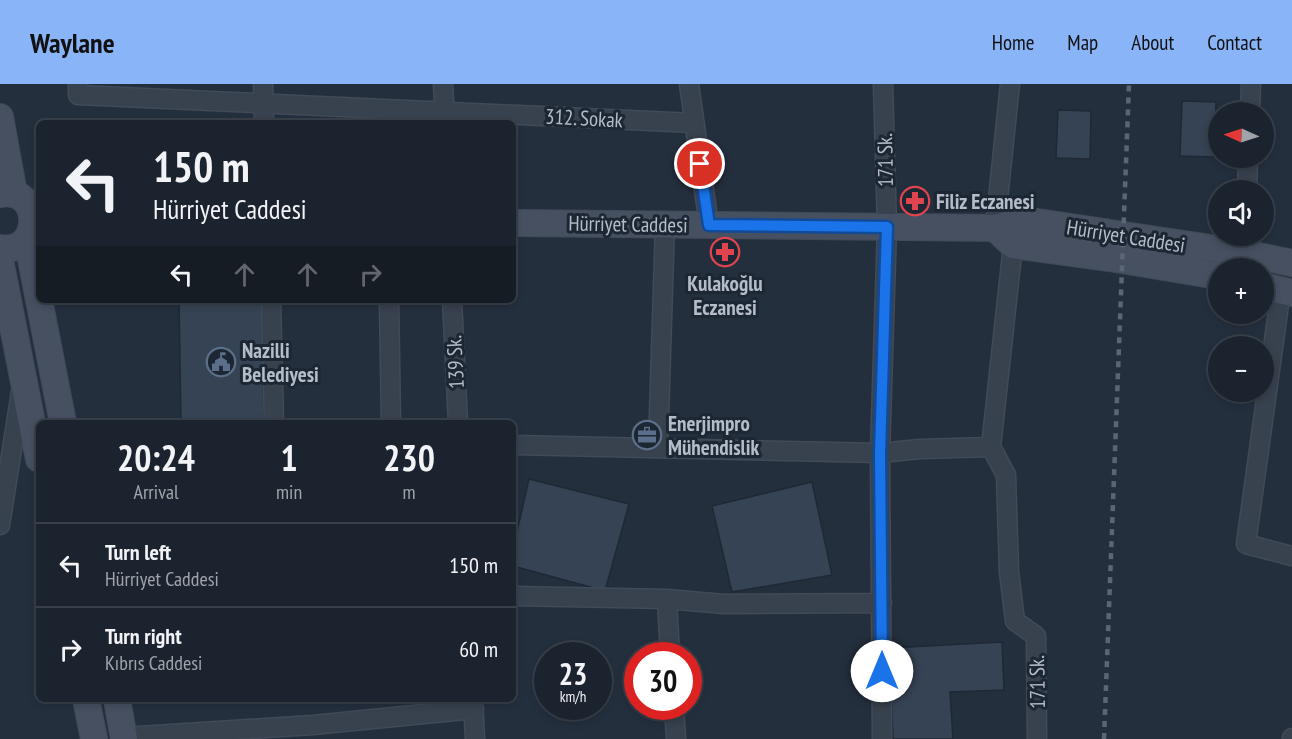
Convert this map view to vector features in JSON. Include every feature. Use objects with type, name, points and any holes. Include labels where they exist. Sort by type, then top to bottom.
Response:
[{"type":"main road","points":[[0,117],[20,200],[32,213],[31,231],[36,268]]},
{"type":"main road","name":"Hürriyet Caddesi","points":[[1004,236],[1024,220],[1208,240]]},
{"type":"main road","name":"Hürriyet Caddesi","points":[[516,223],[887,227],[1004,236],[1110,258],[1208,274]]},
{"type":"main road","points":[[0,248],[14,248],[33,237]]},
{"type":"main road","name":"Hürriyet Caddesi","points":[[1249,246],[1292,263]]},
{"type":"main road","points":[[0,260],[36,444]]},
{"type":"main road","points":[[40,303],[62,420]]},
{"type":"main road","points":[[87,702],[94,739]]},
{"type":"main road","points":[[118,702],[124,738]]},
{"type":"street","points":[[263,84],[264,120]]},
{"type":"street","points":[[443,84],[445,117]]},
{"type":"street","points":[[689,84],[709,225]]},
{"type":"street","name":"171 Sk.","points":[[882,739],[880,453],[887,227],[883,84]]},
{"type":"street","points":[[516,445],[880,453],[920,449],[991,447],[1004,236],[1010,84]]},
{"type":"street","points":[[1250,102],[1251,84]]},
{"type":"street","name":"312. Sokak","points":[[78,90],[445,117],[694,123]]},
{"type":"street","points":[[658,448],[665,224]]},
{"type":"street","points":[[1279,289],[1246,544],[1292,556]]},
{"type":"street","points":[[271,303],[274,420]]},
{"type":"street","points":[[389,303],[392,420]]},
{"type":"street","name":"139 Sk.","points":[[452,303],[458,420]]},
{"type":"street","points":[[0,525],[23,379]]},
{"type":"street","name":"171 Sk.","points":[[991,447],[1006,475],[1009,572],[1015,621],[1036,636],[1037,739]]},
{"type":"street","points":[[516,596],[667,598],[724,604],[882,603]]},
{"type":"street","points":[[667,598],[669,642]]},
{"type":"street","points":[[124,738],[313,725],[474,704],[475,739]]},
{"type":"street","points":[[675,720],[676,739]]},
{"type":"building","points":[[1182,101],[1216,102],[1208,102],[1208,157],[1180,156]]},
{"type":"building","points":[[1058,110],[1091,111],[1090,159],[1056,158]]},
{"type":"building","name":"Nazilli Belediyesi","points":[[179,303],[262,303],[264,420],[181,420]]},
{"type":"building","points":[[529,479],[629,504],[605,591],[516,567],[516,536]]},
{"type":"building","points":[[812,482],[832,575],[732,592],[712,506]]},
{"type":"building","points":[[1002,642],[1004,690],[950,692],[953,739],[893,739],[889,648]]},
{"type":"railway","points":[[1104,739],[1129,84]]},
{"type":"place","name":"Filiz Eczanesi","points":[[915,201]]},
{"type":"place","name":"Kulakoğlu Eczanesi","points":[[725,252]]},
{"type":"place","name":"Nazilli Belediyesi","points":[[221,362]]},
{"type":"place","name":"Enerjimpro Mühendislik","points":[[647,435]]},
{"type":"route","points":[[700,164],[709,225],[887,227],[880,453],[882,671]]}]
